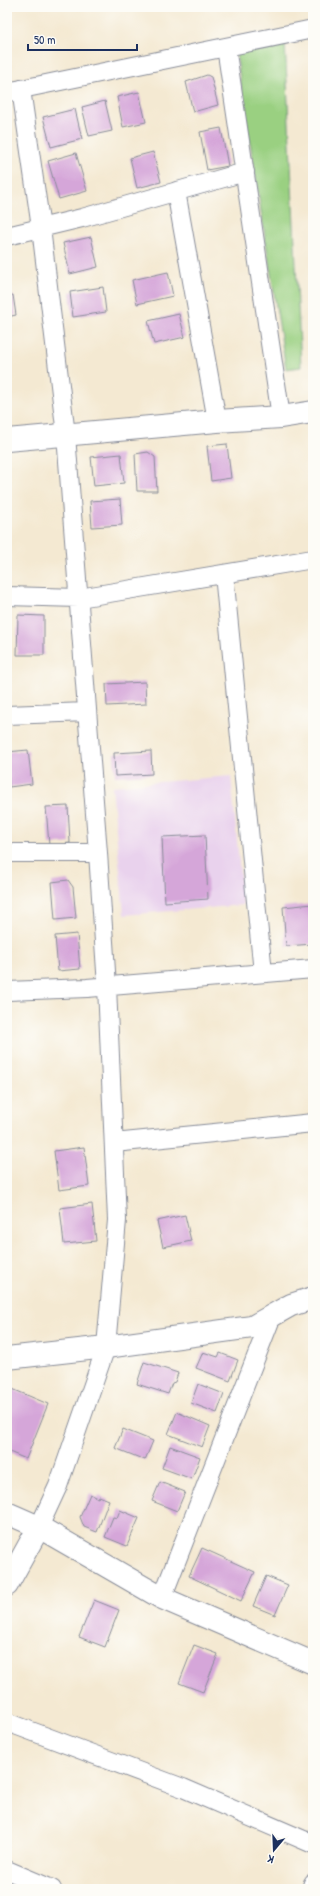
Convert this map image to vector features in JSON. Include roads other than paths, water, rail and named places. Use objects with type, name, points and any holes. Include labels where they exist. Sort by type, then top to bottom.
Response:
[{"type":"street","points":[[7,1585],[39,1527],[58,1486],[106,1347],[117,1220],[107,986],[66,435],[41,228],[14,91],[313,29]]},
{"type":"street","points":[[226,47],[281,417]]},
{"type":"street","points":[[7,236],[82,218],[245,172]]},
{"type":"street","points":[[176,191],[217,420]]},
{"type":"street","points":[[7,440],[217,420],[281,417],[313,412]]},
{"type":"street","points":[[7,596],[79,598],[313,559]]},
{"type":"street","points":[[224,574],[263,973]]},
{"type":"street","points":[[7,715],[87,712]]},
{"type":"street","points":[[7,853],[98,853]]},
{"type":"street","points":[[7,991],[107,986],[313,969]]},
{"type":"street","points":[[114,1143],[313,1123]]},
{"type":"street","points":[[7,1358],[106,1347],[252,1327],[291,1305],[313,1298]]},
{"type":"street","points":[[162,1598],[272,1316]]},
{"type":"street","points":[[7,1513],[39,1527],[162,1598],[313,1663]]},
{"type":"street","points":[[7,1722],[183,1788],[313,1844]]},
{"type":"street","points":[[7,1870],[52,1889]]},
{"type":"street","points":[[311,1889],[313,1883]]}]
